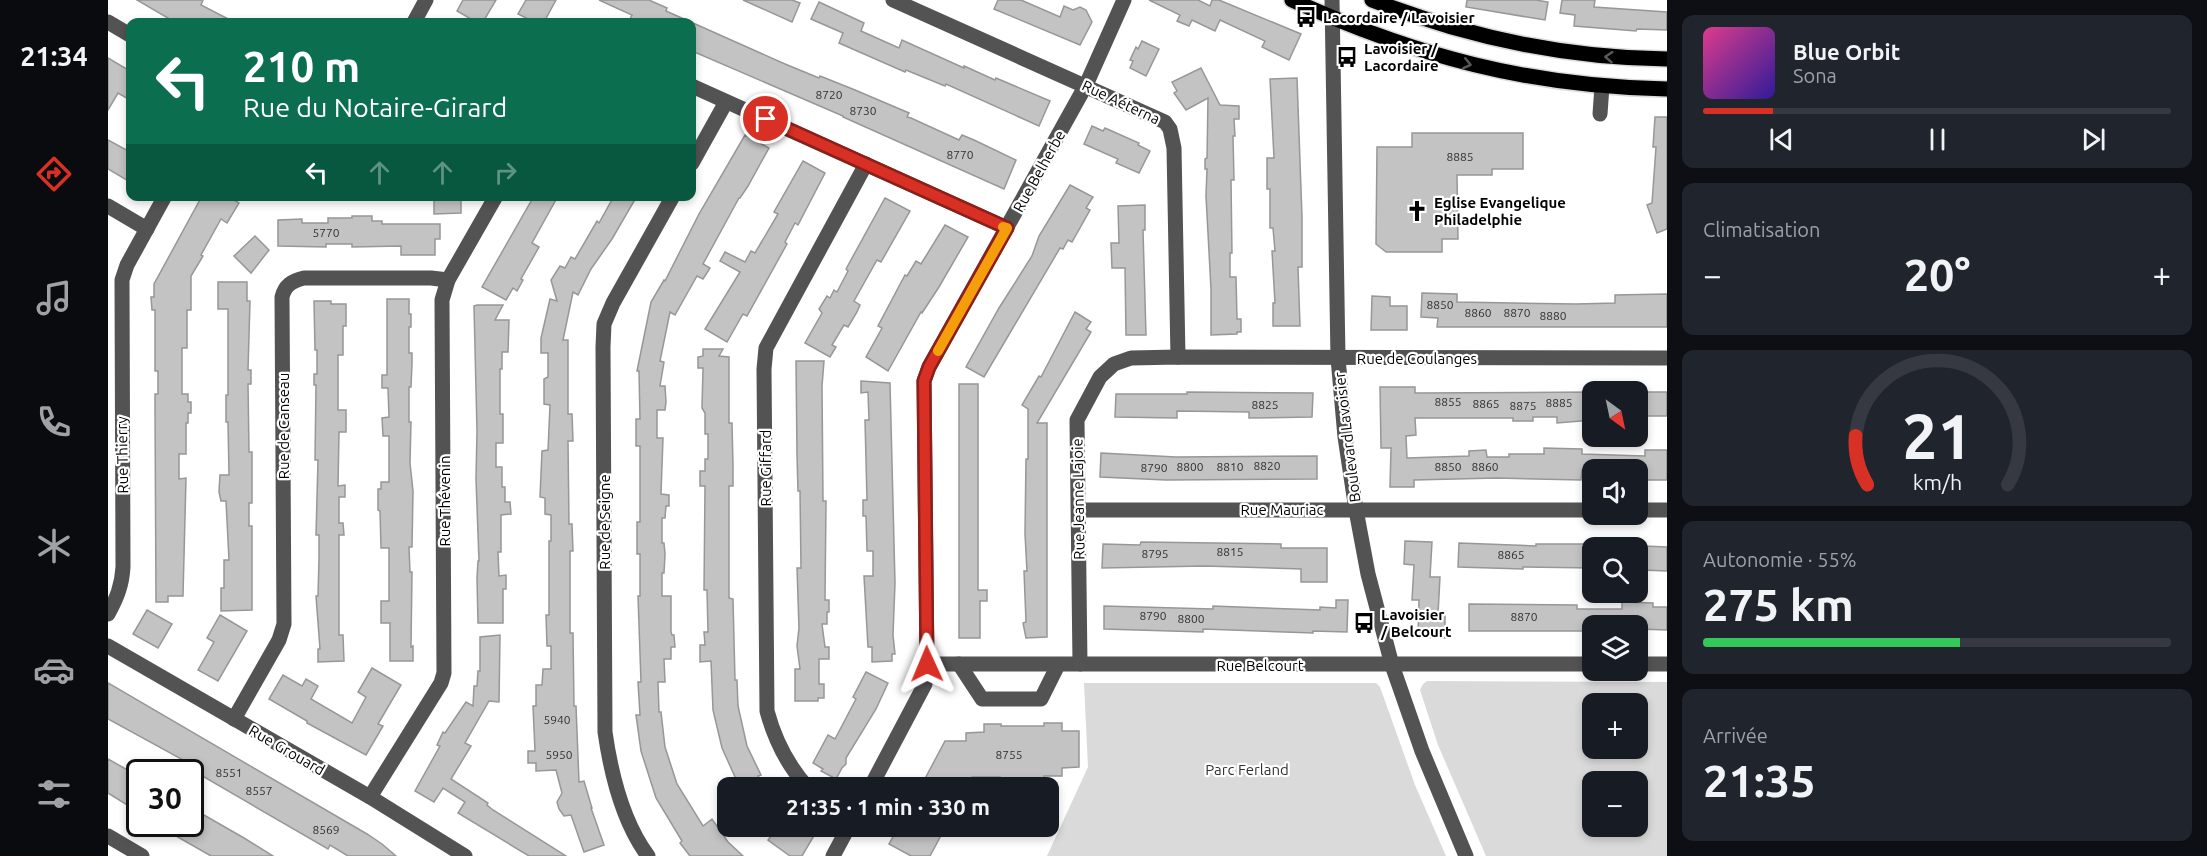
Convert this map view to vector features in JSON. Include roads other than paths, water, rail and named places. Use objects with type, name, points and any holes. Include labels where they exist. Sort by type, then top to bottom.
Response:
[{"type":"main road","points":[[1292,0],[1332,18],[1445,58],[1569,83],[1667,89]]},
{"type":"main road","points":[[1372,0],[1451,28],[1509,43],[1568,53],[1667,59]]},
{"type":"street","points":[[416,18],[426,0]]},
{"type":"street","name":"Rue Aéterna","points":[[892,0],[1157,117],[1170,129],[1174,148],[1178,357]]},
{"type":"street","name":"Rue Belherbe","points":[[876,777],[925,684],[927,664],[924,381],[929,367],[1086,85],[1124,0]]},
{"type":"street","name":"Boulevard Lavoisier","points":[[1332,0],[1338,358],[1345,437],[1356,510],[1368,574],[1392,665],[1422,751],[1466,856]]},
{"type":"street","points":[[108,22],[126,32]]},
{"type":"street","points":[[1600,114],[1602,86]]},
{"type":"street","points":[[696,88],[1007,228]]},
{"type":"street","points":[[696,156],[726,102]]},
{"type":"street","name":"Rue Giffard","points":[[798,777],[782,751],[767,711],[766,348],[866,164]]},
{"type":"street","name":"Rue Thierry","points":[[108,614],[122,583],[123,567],[122,280],[127,265],[162,201]]},
{"type":"street","name":"Rue Thévenin","points":[[370,797],[441,683],[444,673],[442,300],[448,280],[493,201]]},
{"type":"street","name":"Rue de Seigne","points":[[643,854],[617,792],[605,732],[603,347],[604,324],[670,201]]},
{"type":"street","points":[[108,206],[147,229]]},
{"type":"street","name":"Rue de Canseau","points":[[234,719],[279,640],[284,624],[282,297],[284,290],[289,284],[304,278],[448,280]]},
{"type":"street","name":"Rue de Coulanges","points":[[1131,358],[1667,358]]},
{"type":"street","name":"Rue Jeanne Lajoie","points":[[1080,664],[1077,420],[1106,369],[1122,359],[1131,358]]},
{"type":"street","name":"Rue Mauriac","points":[[1079,510],[1582,510]]},
{"type":"street","points":[[1648,510],[1667,510]]},
{"type":"street","name":"Rue Grouard","points":[[108,646],[370,797],[465,856]]},
{"type":"street","name":"Rue Belcourt","points":[[927,664],[1582,664]]},
{"type":"street","points":[[959,664],[982,699],[1041,699],[1058,664]]},
{"type":"street","points":[[1648,664],[1667,664]]},
{"type":"street","points":[[108,836],[142,856]]},
{"type":"street","points":[[833,856],[843,837]]},
{"type":"place","name":"Lacordaire / Lavoisier","points":[[1306,17]]},
{"type":"place","name":"Lavoisier / Lacordaire","points":[[1347,57]]},
{"type":"place","name":"Eglise Evangelique Philadelphie","points":[[1417,211]]},
{"type":"place","name":"Lavoisier / Belcourt","points":[[1364,623]]},
{"type":"park label","name":"Parc Ferland","points":[[1247,769]]}]
